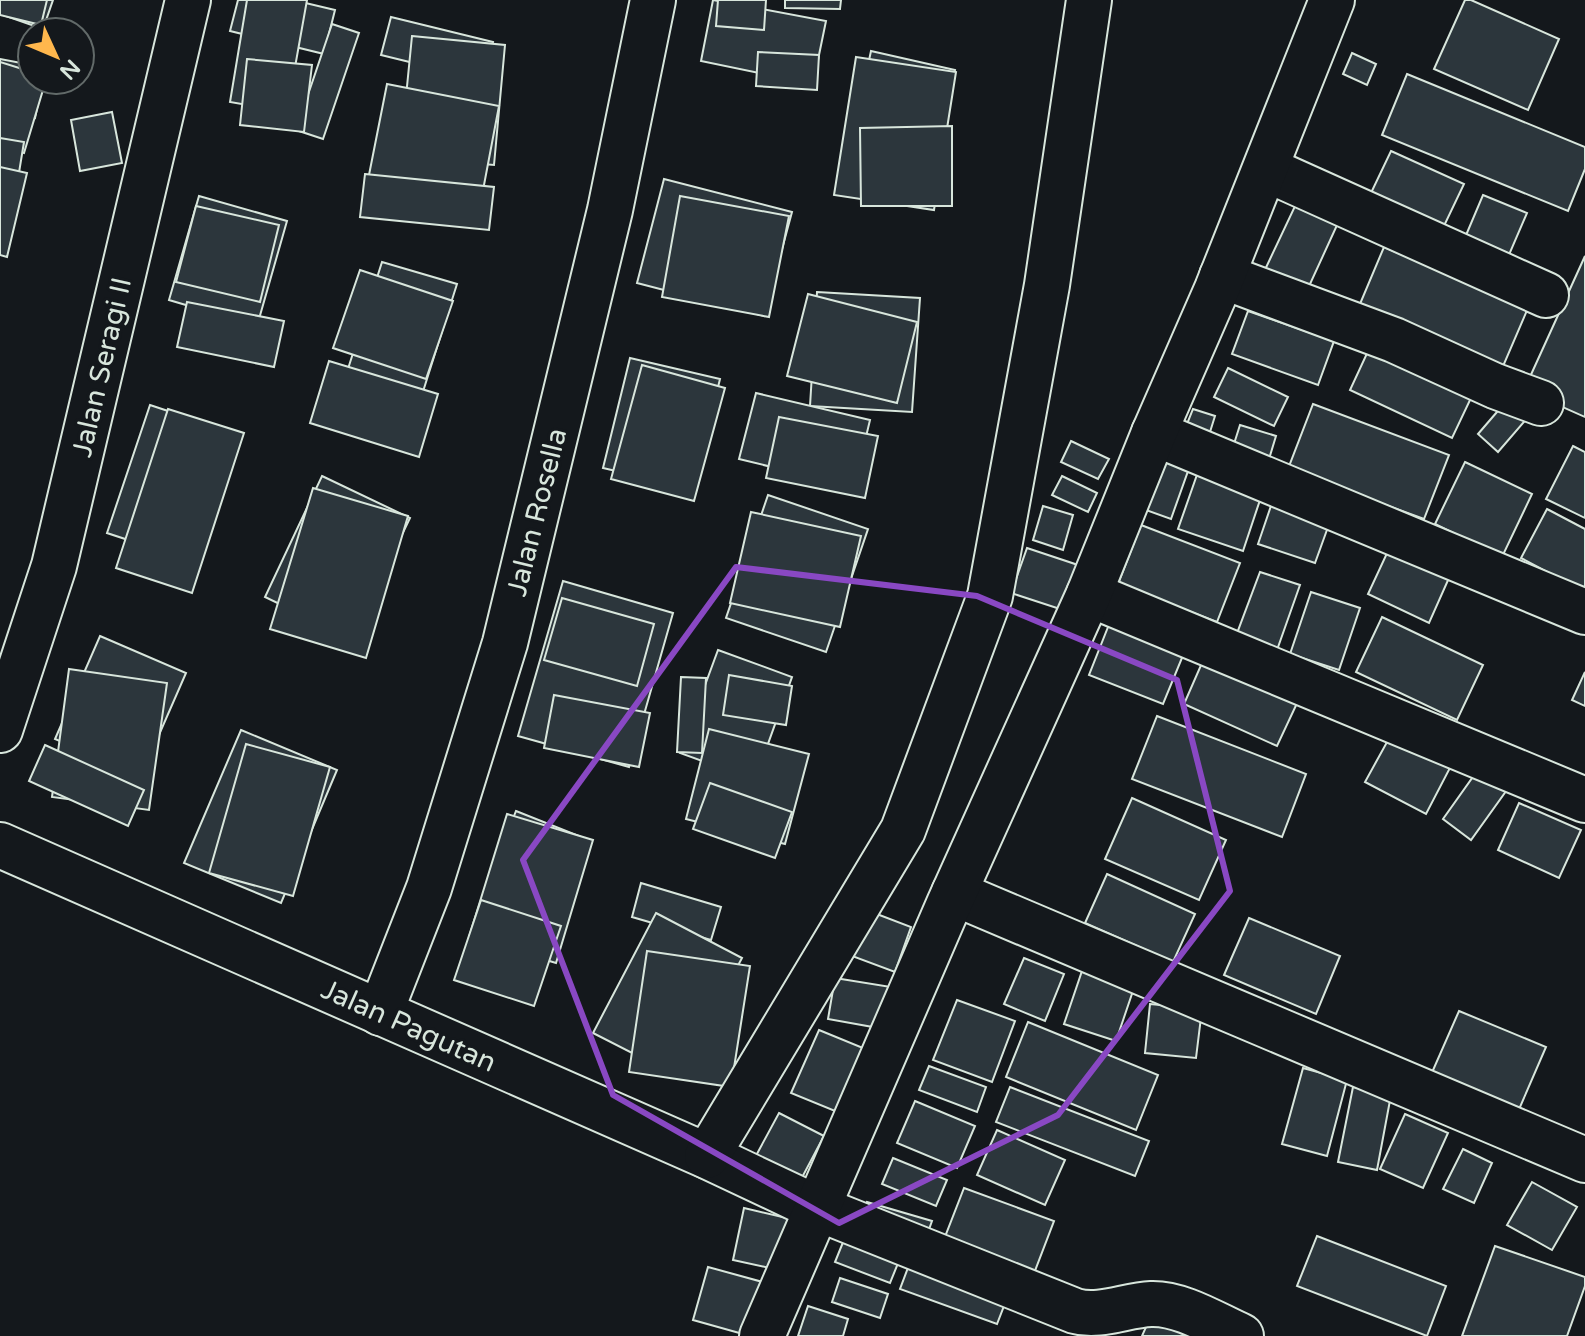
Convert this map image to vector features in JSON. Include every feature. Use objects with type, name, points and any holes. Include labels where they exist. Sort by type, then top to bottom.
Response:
[{"type":"street","name":"Jalan Seragi II","points":[[0,730],[54,566],[188,0]]},
{"type":"street","name":"Jalan Rosella","points":[[380,1013],[429,888],[505,643],[610,210],[653,0]]},
{"type":"street","points":[[707,1156],[903,830],[990,596],[1047,285],[1089,0]]},
{"type":"street","points":[[762,1336],[954,893],[1089,594],[1266,169],[1332,0]]},
{"type":"street","points":[[1266,169],[1546,295]]},
{"type":"street","points":[[1222,276],[1394,340],[1495,386],[1541,403]]},
{"type":"street","points":[[1154,433],[1585,612]]},
{"type":"street","points":[[1089,594],[1503,763],[1585,800]]},
{"type":"street","name":"Jalan Pagutan","points":[[0,845],[707,1156],[817,1208],[1075,1311],[1097,1313],[1162,1304],[1241,1336]]},
{"type":"street","points":[[954,893],[1585,1160]]},
{"type":"highlighted area","points":[[736,567],[977,596],[1177,680],[1230,891],[1058,1115],[839,1223],[613,1095],[523,860]]},
{"type":"building","points":[[0,0],[53,0],[47,16],[16,16],[16,20],[0,14]]},
{"type":"building","points":[[0,0],[47,0],[43,16],[16,16],[16,19],[0,15]]},
{"type":"building","points":[[238,0],[293,0],[335,10],[324,54],[230,31]]},
{"type":"building","points":[[247,0],[307,0],[287,112],[230,102]]},
{"type":"building","points":[[713,0],[826,21],[813,84],[701,61]]},
{"type":"building","points":[[718,0],[766,0],[764,30],[716,26]]},
{"type":"building","points":[[785,0],[841,0],[840,9],[785,8]]},
{"type":"building","points":[[1465,0],[1559,39],[1528,110],[1434,69]]},
{"type":"building","points":[[391,17],[493,42],[483,80],[381,55]]},
{"type":"building","points":[[332,24],[359,33],[323,139],[296,130]]},
{"type":"building","points":[[412,36],[505,45],[494,165],[400,157]]},
{"type":"building","points":[[871,51],[955,70],[946,111],[862,93]]},
{"type":"building","points":[[758,52],[819,55],[817,90],[756,86]]},
{"type":"building","points":[[1352,53],[1376,64],[1367,85],[1343,74]]},
{"type":"building","points":[[856,57],[956,72],[934,210],[834,195]]},
{"type":"building","points":[[0,59],[16,62],[16,96],[40,96],[35,118],[0,111]]},
{"type":"building","points":[[247,59],[312,65],[304,132],[240,125]]},
{"type":"building","points":[[0,62],[16,67],[16,96],[41,96],[24,153],[0,146]]},
{"type":"building","points":[[1407,74],[1585,147],[1585,169],[1568,211],[1382,135]]},
{"type":"building","points":[[387,84],[499,106],[480,206],[367,185]]},
{"type":"building","points":[[112,112],[122,163],[80,171],[71,120]]},
{"type":"building","points":[[952,126],[952,206],[861,206],[860,128]]},
{"type":"building","points":[[0,138],[24,142],[8,240],[0,239]]},
{"type":"building","points":[[1391,151],[1464,184],[1443,228],[1370,195]]},
{"type":"building","points":[[0,167],[27,173],[7,257],[0,255]]},
{"type":"building","points":[[365,174],[494,187],[489,230],[360,217]]},
{"type":"building","points":[[664,179],[792,212],[764,316],[637,283]]},
{"type":"building","points":[[1483,195],[1527,213],[1505,264],[1461,247]]},
{"type":"building","points":[[199,196],[287,221],[257,326],[169,300]]},
{"type":"building","points":[[680,196],[789,216],[769,317],[662,297]]},
{"type":"building","points":[[1296,204],[1338,223],[1305,295],[1262,276]]},
{"type":"building","points":[[196,206],[279,225],[260,302],[176,282]]},
{"type":"building","points":[[1384,247],[1528,308],[1501,371],[1357,311]]},
{"type":"building","points":[[1585,256],[1585,417],[1524,390]]},
{"type":"building","points":[[382,262],[457,284],[408,439],[333,416]]},
{"type":"building","points":[[360,270],[453,301],[426,379],[333,348]]},
{"type":"building","points":[[817,292],[920,298],[912,412],[810,406]]},
{"type":"building","points":[[808,294],[917,322],[897,403],[787,376]]},
{"type":"building","points":[[187,302],[284,321],[274,367],[177,347]]},
{"type":"building","points":[[1248,311],[1334,341],[1318,385],[1232,354]]},
{"type":"building","points":[[1369,349],[1471,398],[1452,438],[1350,390]]},
{"type":"building","points":[[630,358],[720,379],[693,489],[603,468]]},
{"type":"building","points":[[329,361],[438,394],[419,457],[310,423]]},
{"type":"building","points":[[642,365],[725,388],[694,501],[611,479]]},
{"type":"building","points":[[1228,368],[1288,397],[1274,426],[1214,397]]},
{"type":"building","points":[[756,393],[870,420],[854,487],[739,459]]},
{"type":"building","points":[[1509,398],[1529,416],[1498,452],[1478,434]]},
{"type":"building","points":[[1313,404],[1449,455],[1424,519],[1288,469]]},
{"type":"building","points":[[150,405],[237,434],[195,562],[107,533]]},
{"type":"building","points":[[168,409],[244,433],[192,593],[116,568]]},
{"type":"building","points":[[1193,409],[1215,416],[1210,432],[1187,424]]},
{"type":"building","points":[[779,417],[878,436],[865,498],[766,478]]},
{"type":"building","points":[[1240,425],[1276,436],[1269,459],[1233,447]]},
{"type":"building","points":[[1071,441],[1109,459],[1098,479],[1061,462]]},
{"type":"building","points":[[1573,446],[1585,452],[1585,518],[1546,499]]},
{"type":"building","points":[[1167,448],[1193,457],[1171,519],[1143,509]]},
{"type":"building","points":[[1465,462],[1532,494],[1502,557],[1435,524]]},
{"type":"building","points":[[1199,469],[1263,491],[1243,551],[1178,529]]},
{"type":"building","points":[[322,476],[410,518],[352,639],[265,597]]},
{"type":"building","points":[[1062,476],[1097,493],[1088,512],[1052,495]]},
{"type":"building","points":[[313,488],[408,516],[366,658],[270,629]]},
{"type":"building","points":[[768,495],[868,529],[826,652],[726,618]]},
{"type":"building","points":[[1274,497],[1332,516],[1315,563],[1258,544]]},
{"type":"building","points":[[1043,506],[1073,515],[1063,550],[1033,540]]},
{"type":"building","points":[[1547,509],[1585,529],[1585,592],[1521,558]]},
{"type":"building","points":[[751,512],[861,536],[840,627],[730,603]]},
{"type":"building","points":[[1141,525],[1240,563],[1217,622],[1118,584]]},
{"type":"building","points":[[1027,548],[1078,565],[1063,610],[1011,593]]},
{"type":"building","points":[[1388,551],[1449,578],[1429,623],[1368,594]]},
{"type":"building","points":[[1260,572],[1300,585],[1277,650],[1236,636]]},
{"type":"building","points":[[563,581],[673,613],[629,767],[518,736]]},
{"type":"building","points":[[1311,592],[1360,608],[1339,670],[1290,654]]},
{"type":"building","points":[[562,598],[654,624],[637,686],[544,660]]},
{"type":"building","points":[[1382,617],[1483,665],[1457,720],[1356,672]]},
{"type":"building","points":[[1110,622],[1184,653],[1163,704],[1089,675]]},
{"type":"building","points":[[100,636],[186,673],[141,776],[55,739]]},
{"type":"building","points":[[718,650],[792,677],[755,780],[680,753]]},
{"type":"building","points":[[1205,656],[1299,699],[1277,746],[1184,704]]},
{"type":"building","points":[[69,669],[167,683],[149,810],[52,797]]},
{"type":"building","points":[[1585,672],[1585,706],[1572,700]]},
{"type":"building","points":[[729,675],[792,686],[786,725],[723,715]]},
{"type":"building","points":[[681,677],[706,678],[702,753],[677,752]]},
{"type":"building","points":[[554,695],[650,713],[639,767],[544,748]]},
{"type":"building","points":[[1157,716],[1306,774],[1282,837],[1132,779]]},
{"type":"building","points":[[709,729],[809,754],[785,844],[686,819]]},
{"type":"building","points":[[241,730],[337,770],[281,903],[184,863]]},
{"type":"building","points":[[1392,733],[1452,764],[1426,814],[1365,782]]},
{"type":"building","points":[[246,744],[330,767],[293,896],[209,873]]},
{"type":"building","points":[[45,745],[144,790],[128,826],[29,781]]},
{"type":"building","points":[[1480,767],[1509,787],[1471,840],[1443,819]]},
{"type":"building","points":[[710,783],[792,812],[775,858],[693,829]]},
{"type":"building","points":[[1132,798],[1226,840],[1199,900],[1105,859]]},
{"type":"building","points":[[1519,803],[1581,830],[1559,878],[1498,850]]},
{"type":"building","points":[[516,811],[589,840],[563,907],[489,878]]},
{"type":"building","points":[[507,814],[593,840],[556,963],[469,937]]},
{"type":"building","points":[[1107,874],[1195,914],[1173,962],[1085,923]]},
{"type":"building","points":[[641,883],[721,907],[711,940],[632,917]]},
{"type":"building","points":[[481,900],[561,926],[534,1006],[454,980]]},
{"type":"building","points":[[869,911],[911,927],[895,972],[852,956]]},
{"type":"building","points":[[656,913],[742,958],[679,1077],[593,1033]]},
{"type":"building","points":[[1249,918],[1340,956],[1316,1014],[1224,975]]},
{"type":"building","points":[[647,951],[750,966],[731,1087],[629,1072]]},
{"type":"building","points":[[1024,958],[1064,974],[1045,1021],[1004,1004]]},
{"type":"building","points":[[1083,968],[1135,985],[1116,1041],[1064,1024]]},
{"type":"building","points":[[835,978],[891,987],[884,1029],[828,1019]]},
{"type":"building","points":[[957,1000],[1015,1021],[992,1082],[933,1060]]},
{"type":"building","points":[[1150,1004],[1202,1009],[1196,1058],[1145,1053]]},
{"type":"building","points":[[1459,1011],[1546,1047],[1517,1114],[1430,1077]]},
{"type":"building","points":[[1028,1022],[1158,1075],[1136,1130],[1006,1077]]},
{"type":"building","points":[[819,1030],[863,1048],[835,1111],[791,1093]]},
{"type":"building","points":[[929,1066],[986,1087],[977,1112],[919,1090]]},
{"type":"building","points":[[1303,1068],[1347,1080],[1327,1156],[1282,1144]]},
{"type":"building","points":[[1010,1087],[1149,1141],[1135,1176],[996,1122]]},
{"type":"building","points":[[1353,1087],[1391,1095],[1377,1170],[1338,1162]]},
{"type":"building","points":[[915,1101],[975,1126],[957,1168],[897,1143]]},
{"type":"building","points":[[779,1113],[824,1136],[797,1187],[752,1163]]},
{"type":"building","points":[[1405,1114],[1448,1133],[1423,1188],[1380,1169]]},
{"type":"building","points":[[997,1130],[1065,1160],[1045,1205],[977,1175]]},
{"type":"building","points":[[1463,1149],[1492,1163],[1474,1203],[1443,1189]]},
{"type":"building","points":[[893,1158],[947,1180],[936,1206],[882,1184]]},
{"type":"building","points":[[1532,1182],[1577,1207],[1552,1250],[1507,1225]]},
{"type":"building","points":[[964,1188],[1054,1221],[1033,1276],[943,1242]]},
{"type":"building","points":[[867,1202],[932,1221],[927,1235],[863,1216]]},
{"type":"building","points":[[744,1208],[791,1219],[779,1270],[733,1260]]},
{"type":"building","points":[[850,1225],[905,1246],[890,1283],[835,1262]]},
{"type":"building","points":[[1317,1236],[1446,1286],[1427,1336],[1297,1286]]},
{"type":"building","points":[[1495,1246],[1585,1277],[1585,1286],[1567,1336],[1462,1336]]},
{"type":"building","points":[[912,1257],[1009,1293],[997,1324],[900,1289]]},
{"type":"building","points":[[708,1267],[770,1284],[750,1336],[693,1320]]},
{"type":"building","points":[[840,1278],[888,1294],[880,1318],[832,1302]]},
{"type":"building","points":[[808,1306],[848,1319],[843,1336],[798,1336]]},
{"type":"building","points":[[1154,1309],[1191,1326],[1186,1336],[1142,1336]]}]
